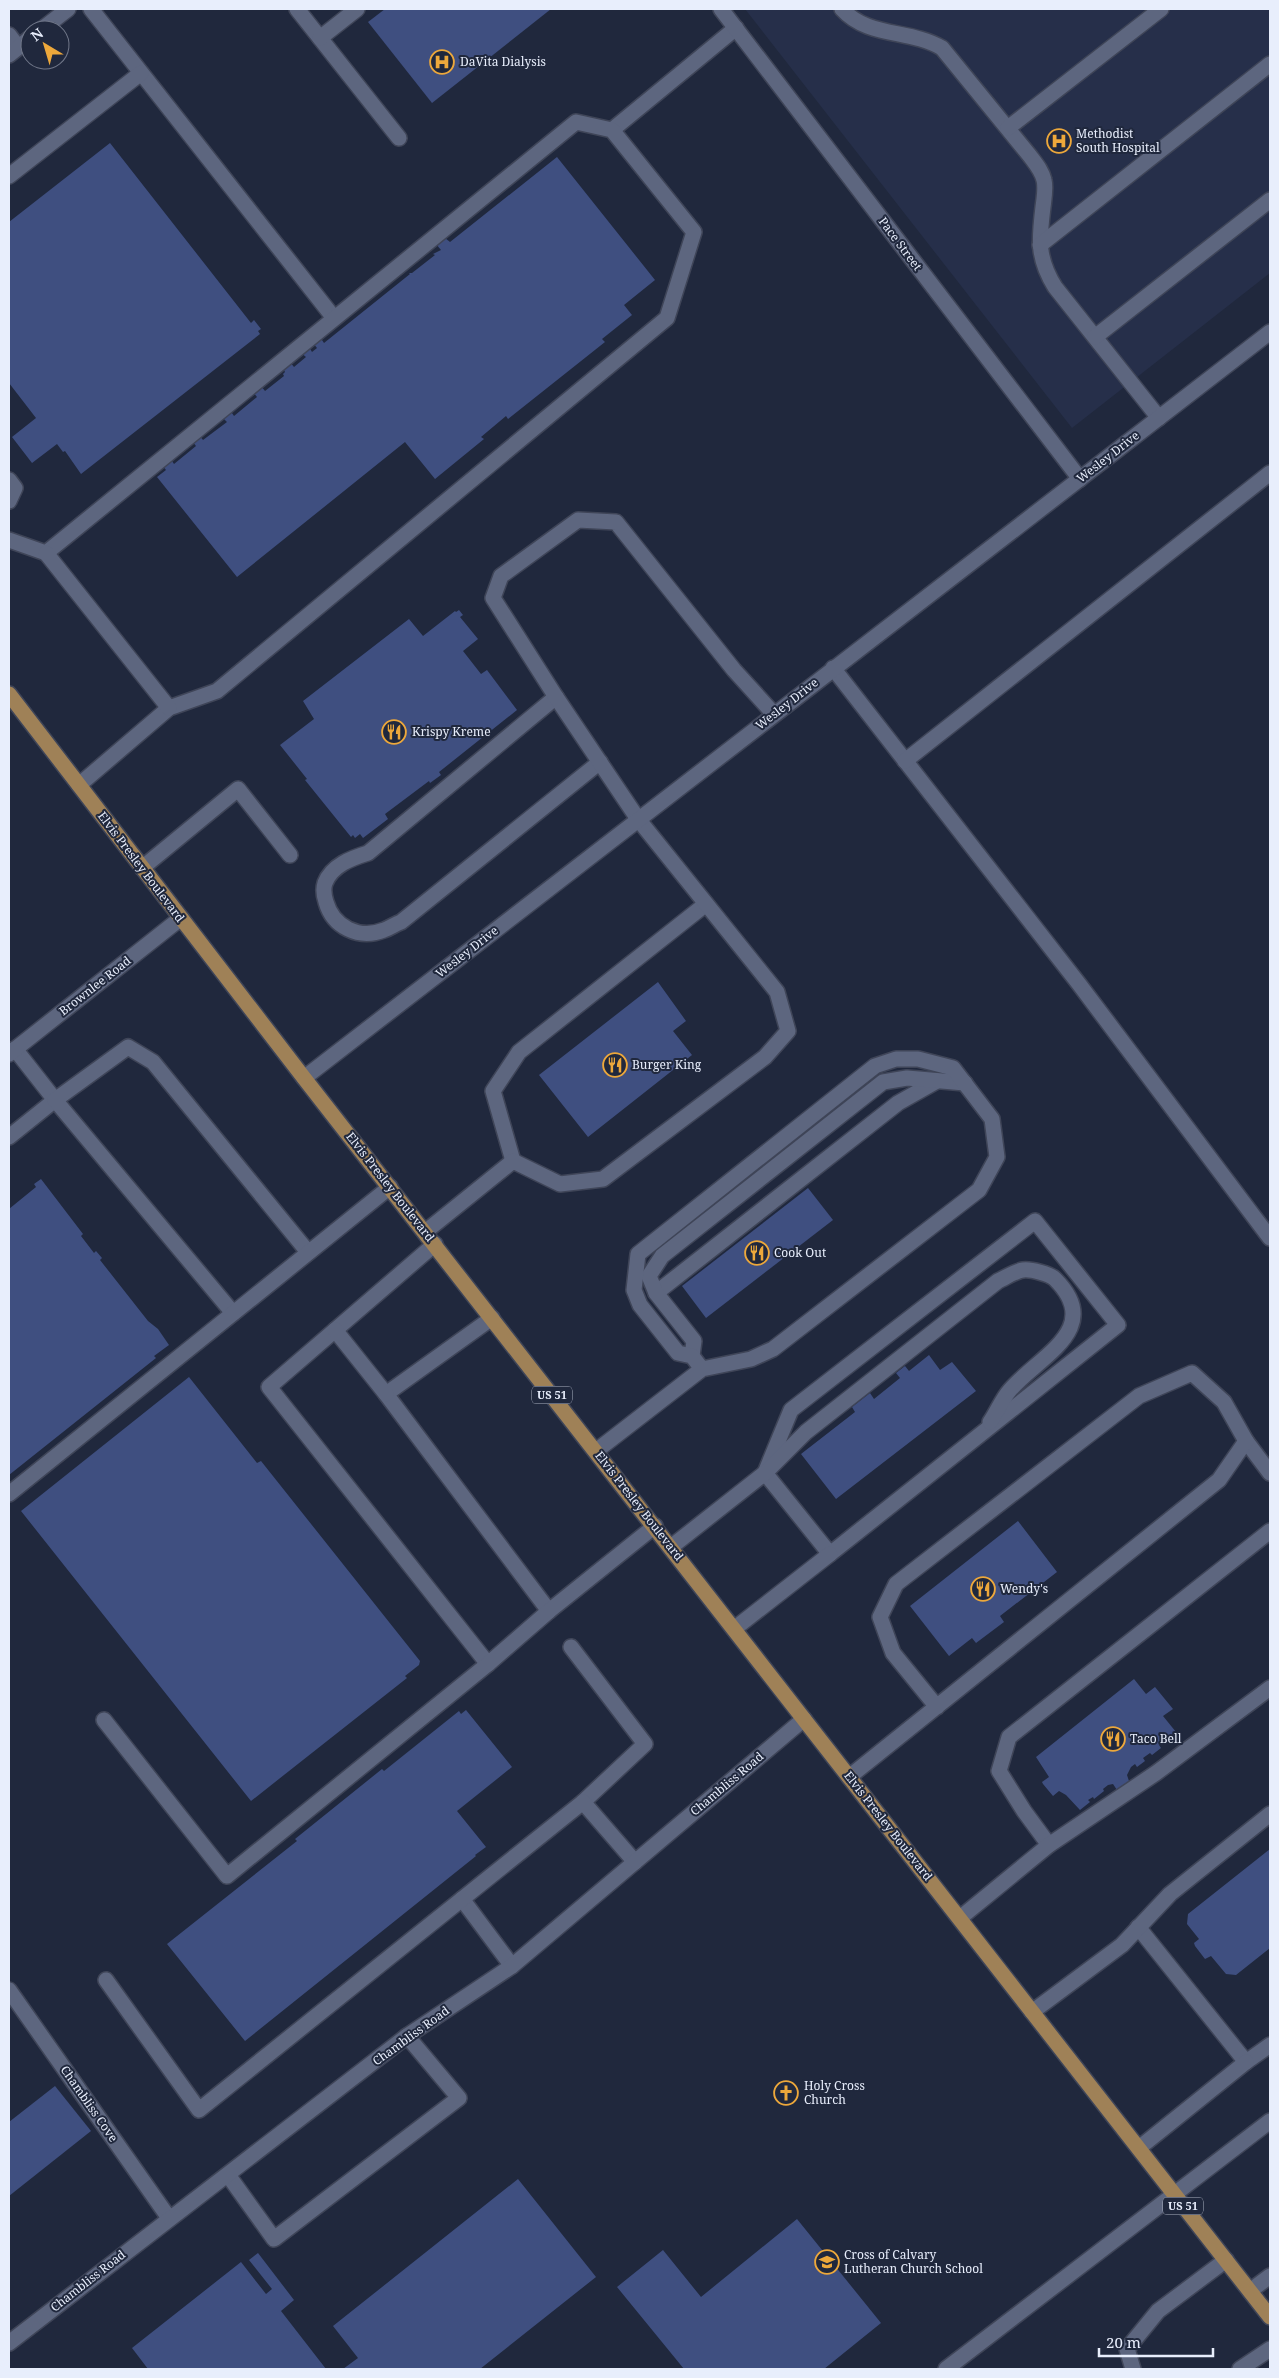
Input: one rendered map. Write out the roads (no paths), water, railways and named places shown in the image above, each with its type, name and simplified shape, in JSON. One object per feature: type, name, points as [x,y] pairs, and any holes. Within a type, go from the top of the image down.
[{"type":"main road","name":"Elvis Presley Boulevard","points":[[9,694],[304,1078],[1270,2317]]},
{"type":"street","points":[[54,20],[68,9]]},
{"type":"street","points":[[90,9],[334,318]]},
{"type":"street","points":[[297,9],[399,138]]},
{"type":"street","points":[[320,38],[357,9]]},
{"type":"street","name":"Pace Street","points":[[721,9],[1080,479]]},
{"type":"street","points":[[842,9],[850,18],[860,24],[929,40],[942,48],[1008,128],[1040,170],[1045,182],[1040,245],[1045,271],[1055,287],[1159,418]]},
{"type":"street","points":[[1008,128],[1161,9]]},
{"type":"street","points":[[612,130],[736,28]]},
{"type":"street","points":[[1040,245],[1270,64]]},
{"type":"street","points":[[9,176],[141,73]]},
{"type":"street","points":[[46,553],[576,122],[612,130],[694,232],[667,318],[217,691],[169,708],[79,785]]},
{"type":"street","points":[[1095,337],[1270,200]]},
{"type":"street","name":"Wesley Drive","points":[[304,1078],[1270,332]]},
{"type":"street","points":[[905,761],[1270,473]]},
{"type":"street","points":[[9,480],[15,488],[9,501]]},
{"type":"street","points":[[706,904],[519,1052],[493,1092],[513,1161],[560,1184],[603,1179],[765,1057],[788,1031],[777,992],[638,819],[556,697],[493,598],[501,576],[578,520],[616,522],[734,670],[774,714]]},
{"type":"street","points":[[9,540],[46,553],[169,708]]},
{"type":"street","points":[[833,668],[1073,977],[1270,1238]]},
{"type":"street","points":[[556,697],[368,853],[343,863],[332,872],[324,884],[324,896],[332,918],[353,932],[367,933],[383,931],[401,922],[600,762]]},
{"type":"street","points":[[142,868],[238,789],[290,855]]},
{"type":"street","name":"Brownlee Road","points":[[12,1052],[180,918]]},
{"type":"street","points":[[9,1137],[55,1100],[128,1047],[152,1062],[308,1252]]},
{"type":"street","points":[[12,1052],[55,1100],[233,1313]]},
{"type":"street","points":[[596,1451],[702,1368],[751,1359],[773,1350],[979,1190],[998,1157],[992,1119],[953,1068],[918,1059],[896,1059],[875,1066],[638,1254],[634,1290],[640,1305],[678,1353],[692,1356],[702,1368]]},
{"type":"street","points":[[692,1356],[694,1341],[656,1293],[649,1276],[662,1256],[883,1082],[907,1078],[965,1083]]},
{"type":"street","points":[[656,1293],[898,1103],[937,1081]]},
{"type":"street","points":[[425,1232],[513,1161]]},
{"type":"street","points":[[9,1494],[390,1187]]},
{"type":"street","points":[[734,1629],[1118,1325],[1035,1221],[791,1410],[765,1474]]},
{"type":"street","points":[[434,1244],[269,1386],[488,1664]]},
{"type":"street","points":[[671,1547],[765,1474],[806,1432],[998,1281],[1023,1270],[1051,1276],[1063,1287],[1073,1302],[1072,1319],[1067,1337],[1010,1390],[985,1431]]},
{"type":"street","points":[[386,1394],[492,1318]]},
{"type":"street","points":[[335,1330],[386,1394],[549,1611]]},
{"type":"street","points":[[937,1706],[894,1654],[880,1617],[896,1584],[1139,1396],[1192,1373],[1224,1402],[1246,1441],[1270,1473]]},
{"type":"street","points":[[849,1777],[1219,1480],[1246,1441]]},
{"type":"street","points":[[765,1474],[830,1554]]},
{"type":"street","points":[[104,1720],[227,1876],[655,1526]]},
{"type":"street","points":[[1049,1845],[1024,1811],[999,1771],[1009,1737],[1270,1530]]},
{"type":"street","points":[[106,1980],[198,2110],[583,1802],[645,1744],[571,1647]]},
{"type":"street","points":[[960,1918],[1049,1845],[1156,1773],[1270,1688]]},
{"type":"street","name":"Chambliss Road","points":[[9,2343],[407,2036],[512,1966],[804,1719]]},
{"type":"street","points":[[583,1802],[635,1862]]},
{"type":"street","points":[[1032,2012],[1122,1945],[1170,1894],[1270,1814]]},
{"type":"street","points":[[462,1899],[512,1966]]},
{"type":"street","points":[[1138,1928],[1246,2062]]},
{"type":"street","name":"Chambliss Cove","points":[[9,1990],[170,2218]]},
{"type":"street","points":[[228,2175],[274,2239],[459,2098],[407,2036]]},
{"type":"street","points":[[1139,2148],[1270,2044]]},
{"type":"street","points":[[946,2369],[1270,2121]]},
{"type":"street","points":[[1133,2369],[1128,2349],[1158,2310],[1226,2260]]},
{"type":"street","points":[[1250,2291],[1270,2276]]},
{"type":"street","points":[[1240,2369],[1270,2349]]},
{"type":"place","name":"DaVita Dialysis","points":[[442,62]]},
{"type":"place","name":"Methodist South Hospital","points":[[1059,141]]},
{"type":"place","name":"Krispy Kreme","points":[[394,732]]},
{"type":"place","name":"Burger King","points":[[615,1065]]},
{"type":"place","name":"Cook Out","points":[[757,1253]]},
{"type":"place","name":"Wendy's","points":[[983,1589]]},
{"type":"place","name":"Taco Bell","points":[[1113,1739]]},
{"type":"place","name":"Holy Cross Church","points":[[786,2093]]},
{"type":"place","name":"Cross of Calvary Lutheran Church School","points":[[827,2262]]}]
